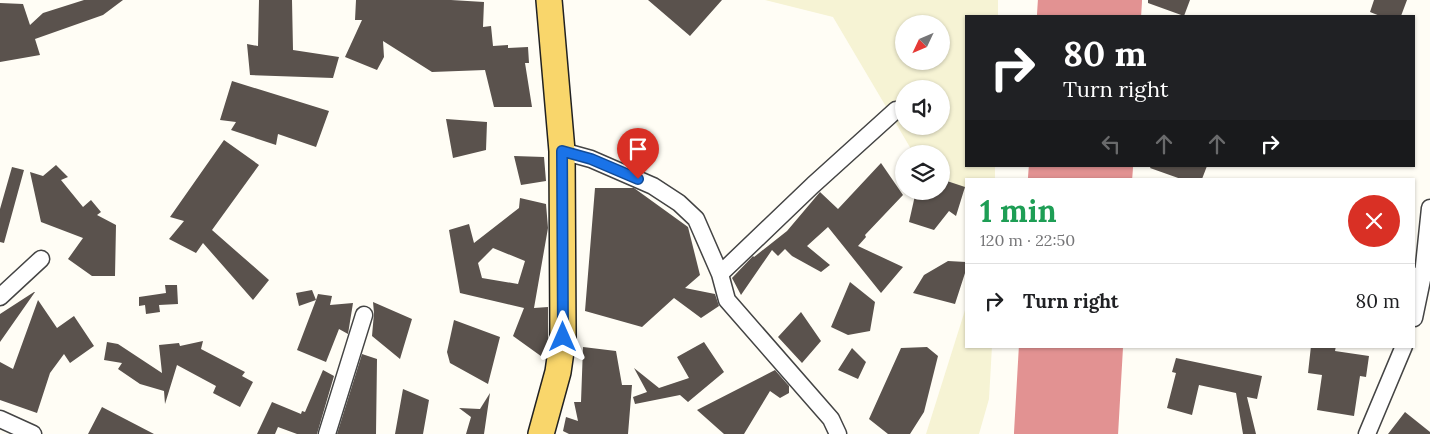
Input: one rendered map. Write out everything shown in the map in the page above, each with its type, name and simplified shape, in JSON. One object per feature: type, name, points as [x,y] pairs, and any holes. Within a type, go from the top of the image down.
[{"type":"main road","points":[[540,434],[558,372],[563,337],[562,151],[549,0]]},
{"type":"street","points":[[720,274],[813,185],[895,111]]},
{"type":"street","points":[[562,151],[591,159],[644,182],[679,203],[696,220],[720,274],[727,300],[831,419],[838,434]]},
{"type":"street","points":[[1415,308],[1418,276],[1430,208]]},
{"type":"street","points":[[0,297],[41,259]]},
{"type":"street","points":[[327,434],[364,315]]},
{"type":"street","points":[[1367,434],[1403,348]]},
{"type":"street","points":[[0,419],[33,434]]},
{"type":"shaded area","points":[[765,0],[998,0],[998,15],[965,15],[965,167],[995,167],[995,178],[965,178],[965,189],[950,182],[950,145],[909,145],[903,135],[950,135],[950,80],[895,80],[895,122],[833,17]]},
{"type":"shaded area","points":[[965,310],[965,348],[992,348],[989,399],[979,434],[926,434]]},
{"type":"building","points":[[84,0],[123,0],[103,15],[35,39],[40,55],[0,62],[0,3],[23,4],[30,25],[43,13]]},
{"type":"building","points":[[259,0],[292,0],[293,50],[339,57],[333,78],[250,75],[247,44],[258,46]]},
{"type":"building","points":[[356,0],[484,2],[483,27],[491,26],[493,46],[508,45],[508,48],[528,47],[529,63],[525,63],[532,107],[494,107],[485,70],[432,72],[383,41],[384,57],[377,70],[345,57],[362,20],[355,20]]},
{"type":"building","points":[[648,0],[722,0],[690,36]]},
{"type":"building","points":[[1148,0],[1190,0],[1184,15],[1148,3]]},
{"type":"building","points":[[1374,0],[1407,0],[1401,15],[1378,15],[1370,12]]},
{"type":"building","points":[[232,81],[329,111],[316,147],[278,134],[276,145],[231,130],[236,122],[220,120]]},
{"type":"building","points":[[446,119],[487,122],[486,150],[453,158]]},
{"type":"building","points":[[224,140],[259,165],[212,230],[269,280],[253,300],[203,243],[196,253],[169,239],[184,221],[170,217]]},
{"type":"building","points":[[514,156],[544,157],[546,181],[521,185]]},
{"type":"building","points":[[881,163],[895,183],[895,200],[898,200],[865,235],[866,237],[858,246],[903,267],[881,293],[828,227],[807,246],[830,265],[821,272],[792,256],[785,249],[778,256],[772,250],[741,295],[732,278],[753,256],[787,231],[820,192],[838,209]]},
{"type":"building","points":[[56,165],[68,177],[61,180],[83,207],[91,200],[101,212],[97,215],[116,225],[115,276],[92,276],[68,259],[83,238],[41,222],[30,172],[43,176]]},
{"type":"building","points":[[12,167],[24,170],[4,243],[0,242],[0,209]]},
{"type":"building","points":[[1207,167],[1202,178],[1178,178],[1150,168]]},
{"type":"building","points":[[950,182],[965,187],[956,216],[949,211],[934,230],[909,222],[914,200],[950,200]]},
{"type":"building","points":[[595,188],[634,188],[688,227],[700,275],[685,288],[715,294],[719,306],[701,318],[674,298],[642,327],[585,311]]},
{"type":"building","points":[[520,198],[546,204],[548,228],[534,308],[548,307],[548,339],[545,359],[513,336],[524,308],[460,293],[449,230],[469,224],[474,243],[519,208]],"holes":[[[493,248],[525,261],[518,284],[482,278],[478,263]]]},
{"type":"building","points":[[948,261],[965,262],[965,273],[955,304],[913,293],[924,275]]},
{"type":"building","points":[[850,282],[875,302],[870,331],[848,335],[831,327]]},
{"type":"building","points":[[165,285],[177,285],[178,304],[159,305],[160,312],[146,314],[145,305],[139,306],[139,297],[166,293]]},
{"type":"building","points":[[312,290],[316,300],[299,306],[296,293]]},
{"type":"building","points":[[35,292],[0,342],[0,314]]},
{"type":"building","points":[[318,294],[332,296],[330,305],[353,303],[348,334],[339,329],[326,362],[297,350]]},
{"type":"building","points":[[38,300],[57,328],[74,316],[94,346],[70,363],[64,354],[50,373],[37,413],[0,400],[0,362],[13,369]]},
{"type":"building","points":[[373,302],[412,319],[400,359],[372,336]]},
{"type":"building","points":[[801,312],[821,341],[802,363],[778,337]]},
{"type":"building","points":[[454,320],[500,337],[488,384],[450,363],[447,352]]},
{"type":"building","points":[[203,341],[201,349],[245,372],[242,376],[253,382],[240,407],[213,393],[216,386],[177,365],[165,404],[164,391],[140,384],[118,369],[122,363],[104,360],[107,342],[118,344],[162,373],[159,345],[179,343],[180,346]]},
{"type":"building","points":[[704,342],[724,372],[688,402],[680,395],[635,404],[633,397],[647,392],[634,368],[659,388],[689,378],[677,357]]},
{"type":"building","points":[[583,347],[616,351],[622,385],[632,385],[628,434],[569,434],[563,431],[566,417],[578,421],[574,402],[581,402]]},
{"type":"building","points":[[927,347],[938,356],[924,412],[910,434],[888,434],[869,419],[901,348]]},
{"type":"building","points":[[852,348],[866,362],[858,379],[838,370]]},
{"type":"building","points":[[1311,348],[1336,348],[1335,351],[1369,356],[1366,377],[1360,376],[1354,416],[1317,410],[1322,375],[1308,373]]},
{"type":"building","points":[[362,354],[377,359],[376,434],[337,434]]},
{"type":"building","points":[[1176,358],[1262,376],[1257,399],[1247,397],[1256,434],[1243,434],[1236,393],[1199,385],[1192,415],[1167,408],[1176,373],[1172,372]]},
{"type":"building","points":[[323,370],[334,376],[317,434],[297,434],[278,427],[275,434],[257,434],[272,402],[301,414],[302,411],[305,412]]},
{"type":"building","points":[[775,370],[789,386],[789,393],[780,398],[770,391],[744,434],[724,434],[697,410]]},
{"type":"building","points":[[403,389],[429,400],[423,434],[395,434]]},
{"type":"building","points":[[490,393],[484,434],[466,434],[471,417],[459,408],[480,409]]},
{"type":"building","points":[[102,407],[154,434],[88,434]]},
{"type":"building","points":[[1405,412],[1430,432],[1430,434],[1388,434]]},
{"type":"runway","points":[[1089,15],[1090,0]]},
{"type":"runway","points":[[1080,178],[1081,167]]},
{"type":"runway","points":[[1066,434],[1071,348]]},
{"type":"route","points":[[563,337],[562,151],[591,159],[638,179]]}]
